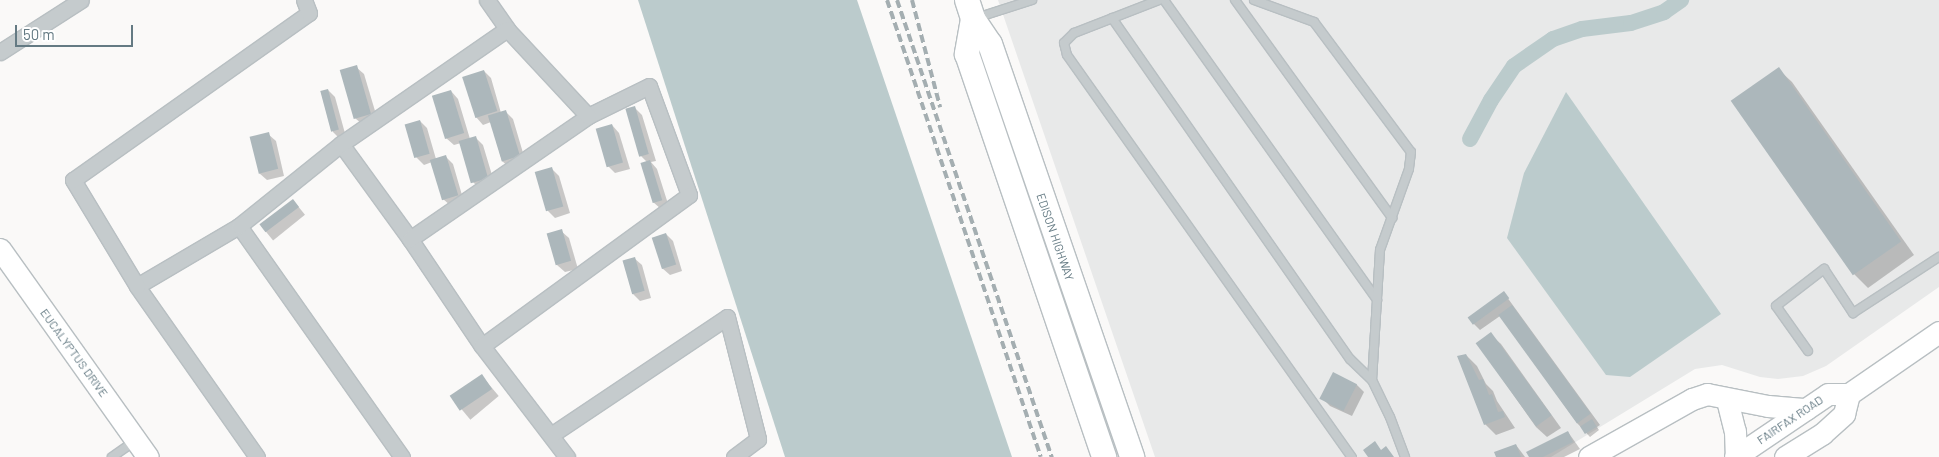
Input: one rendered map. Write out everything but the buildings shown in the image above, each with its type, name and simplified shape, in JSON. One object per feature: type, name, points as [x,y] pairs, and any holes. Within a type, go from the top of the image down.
[{"type":"main road","name":"EDISON HIGHWAY","points":[[970,10],[968,54],[1104,457]]},
{"type":"main road","name":"EDISON HIGHWAY","points":[[970,10],[990,44],[1132,457]]},
{"type":"main road","name":"EUCALYPTUS DRIVE","points":[[0,249],[148,457]]},
{"type":"main road","name":"FAIRFAX ROAD","points":[[1736,457],[1828,394],[1849,394],[1939,332]]},
{"type":"main road","points":[[1589,457],[1692,399],[1707,394],[1727,400],[1806,409]]},
{"type":"main road","points":[[1785,457],[1822,434],[1844,414],[1849,394]]},
{"type":"main road","points":[[1727,400],[1736,431],[1736,457]]},
{"type":"main road","points":[[1812,457],[1822,434]]},
{"type":"street","points":[[0,52],[81,0]]},
{"type":"street","points":[[257,457],[137,286],[73,180],[309,13],[304,0]]},
{"type":"street","points":[[487,0],[507,29],[588,116]]},
{"type":"street","points":[[137,286],[239,226],[341,144],[507,29]]},
{"type":"street","points":[[410,239],[588,116],[649,86],[689,195],[482,346]]},
{"type":"street","points":[[341,144],[410,239],[482,346],[567,457]]},
{"type":"street","points":[[239,226],[402,457]]},
{"type":"street","points":[[551,435],[727,318],[758,439],[734,457]]},
{"type":"lane","points":[[970,10],[1032,0]]},
{"type":"lane","points":[[1160,0],[1074,33],[1064,43],[1067,55],[1352,457]]},
{"type":"lane","points":[[1164,0],[1377,300]]},
{"type":"lane","points":[[1235,0],[1392,218]]},
{"type":"lane","points":[[1254,0],[1314,22],[1412,152],[1409,169],[1380,250],[1372,380]]},
{"type":"lane","points":[[1112,18],[1350,359],[1372,380],[1390,417],[1405,457]]},
{"type":"lane","points":[[1808,351],[1776,306],[1824,269],[1854,313],[1939,257]]},
{"type":"lane","points":[[116,456],[136,440]]},
{"type":"shaded area","points":[[638,0],[857,0],[1012,457],[785,457]]},
{"type":"shaded area","points":[[998,0],[1939,0],[1939,287],[1826,366],[1803,376],[1778,379],[1760,377],[1722,365],[1695,369],[1551,457],[1155,457]]},
{"type":"shaded area","points":[[1566,92],[1721,314],[1630,377],[1606,375],[1507,238],[1524,173]]},
{"type":"waterway","points":[[1470,139],[1491,100],[1514,66],[1553,39],[1582,29],[1631,23],[1664,12],[1681,0]]},
{"type":"railway","points":[[887,0],[1041,457]]},
{"type":"railway","points":[[897,0],[1052,457]]},
{"type":"railway","points":[[912,0],[940,107]]}]
